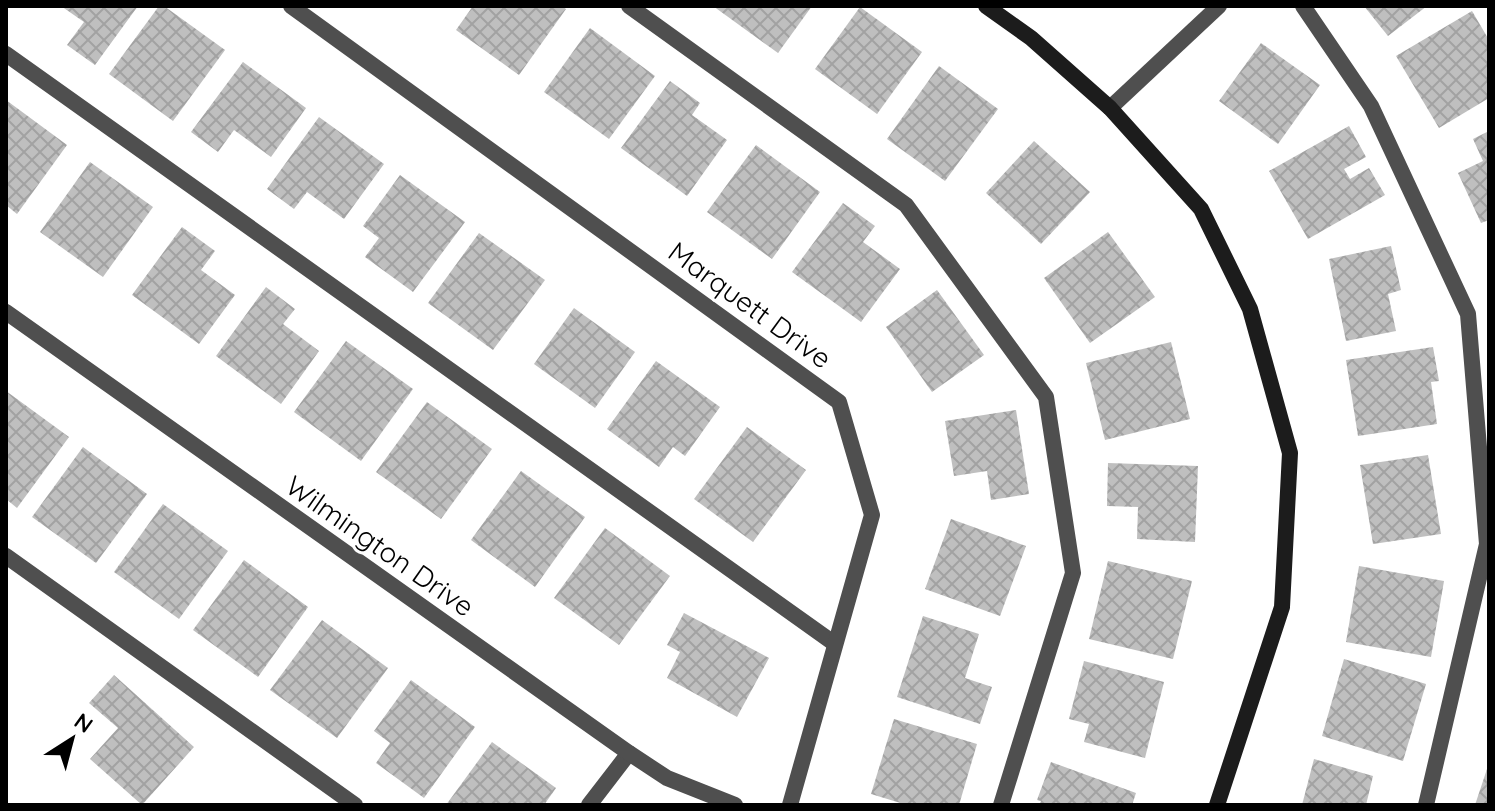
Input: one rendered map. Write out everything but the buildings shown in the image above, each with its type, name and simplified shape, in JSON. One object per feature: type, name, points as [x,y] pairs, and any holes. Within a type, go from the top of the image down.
[{"type":"street","name":"Marquett Drive","points":[[291,6],[839,402],[872,515],[790,805]]},
{"type":"street","points":[[629,6],[906,205],[1046,397],[1073,573],[1001,805]]},
{"type":"street","points":[[986,6],[1031,38],[1110,108],[1201,209],[1250,309],[1290,453],[1282,607],[1217,805]]},
{"type":"street","points":[[1110,108],[1219,6]]},
{"type":"street","points":[[1303,6],[1371,106],[1468,314],[1487,544],[1426,805]]},
{"type":"street","points":[[6,54],[835,644]]},
{"type":"street","name":"Wilmington Drive","points":[[6,312],[629,753],[667,778],[735,805]]},
{"type":"street","points":[[6,556],[355,805]]},
{"type":"street","points":[[589,805],[629,753]]}]
